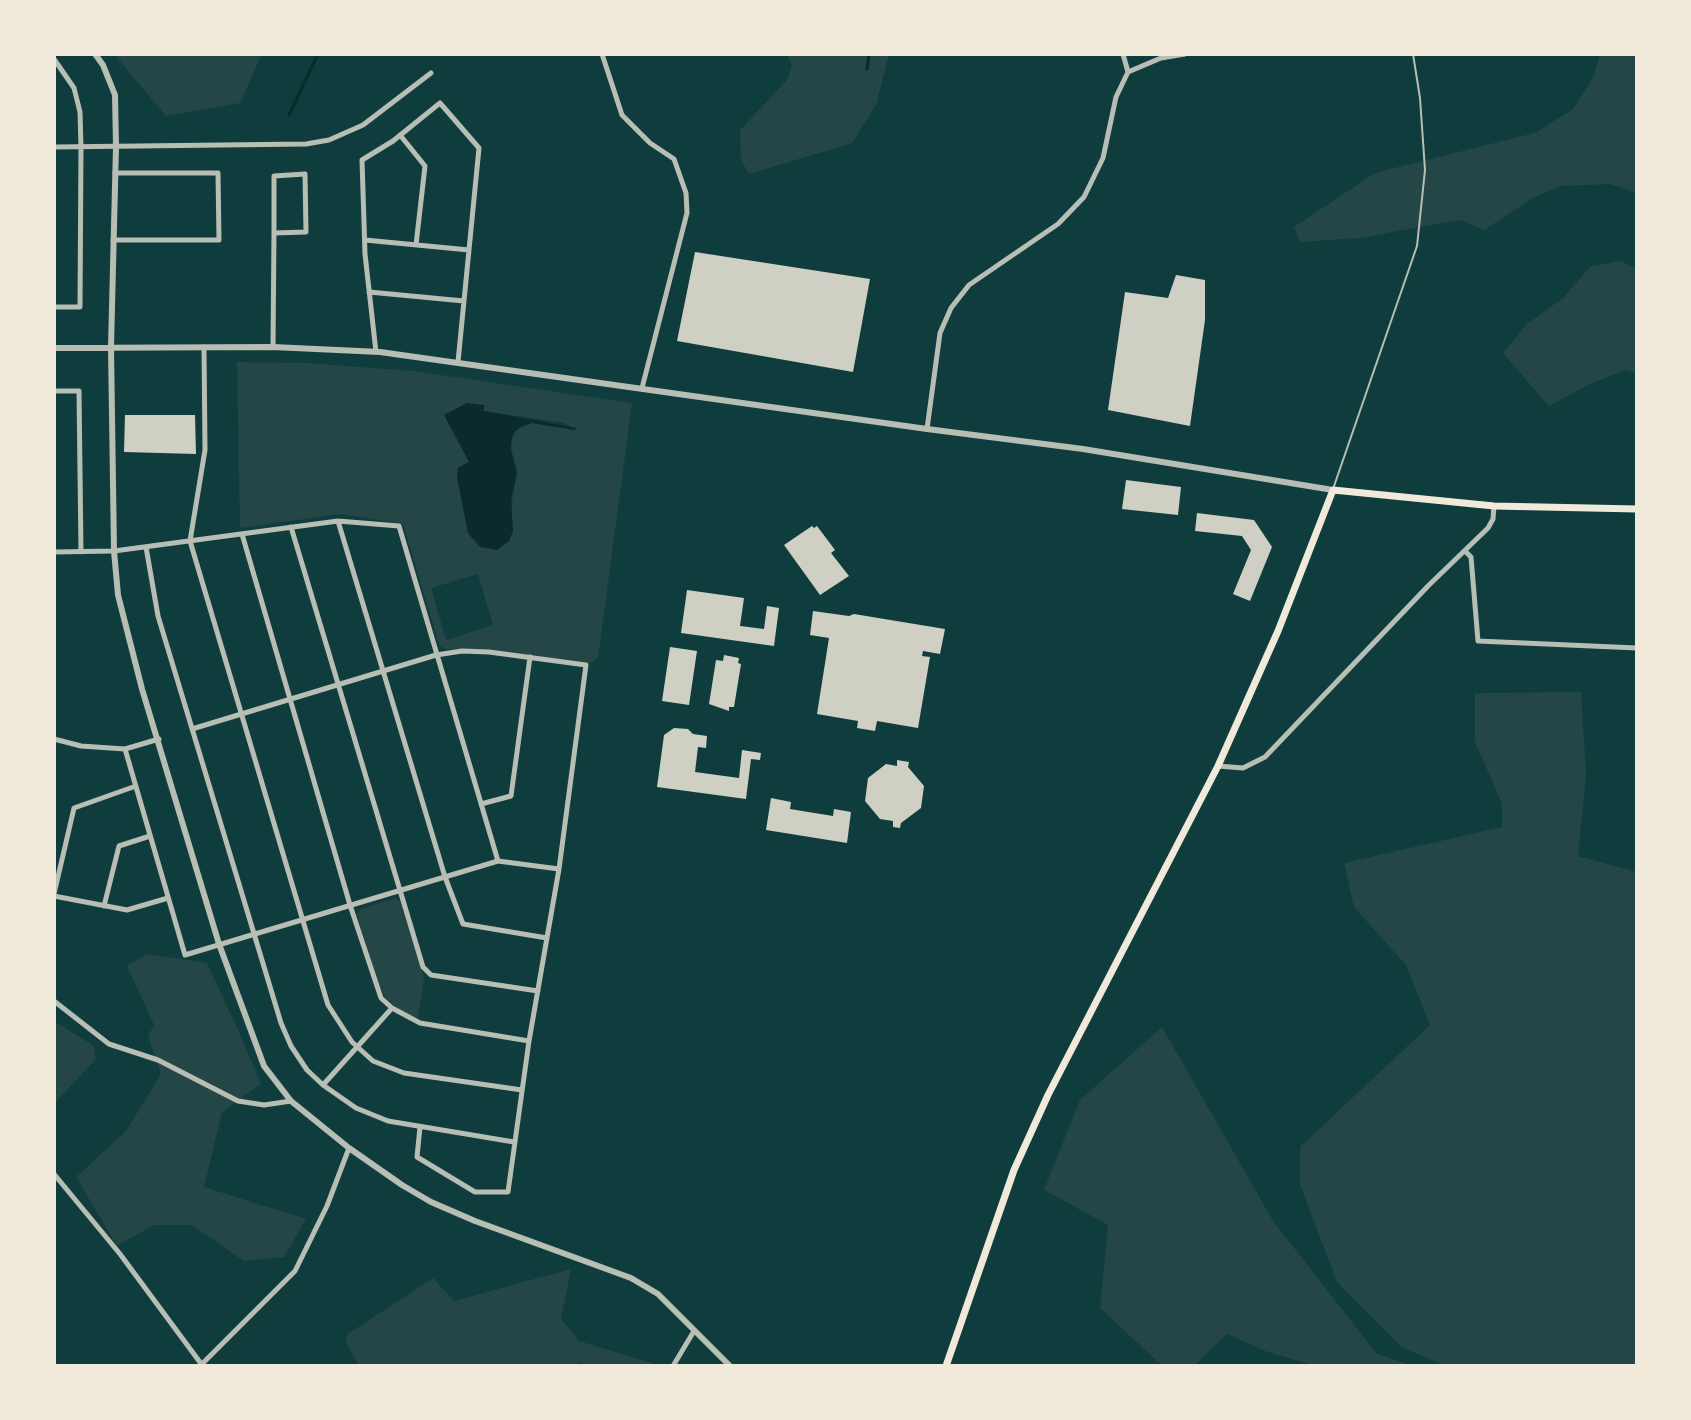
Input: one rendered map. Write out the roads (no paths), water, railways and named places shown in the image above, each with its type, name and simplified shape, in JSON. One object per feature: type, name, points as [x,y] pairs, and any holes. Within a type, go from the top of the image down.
[{"type":"main road","points":[[946,1366],[995,1219],[1048,1095],[1218,766],[1278,631],[1333,490],[1494,506],[1637,509]]},
{"type":"street","points":[[95,54],[115,95],[111,347],[114,551],[118,595],[128,640],[219,944],[264,1066],[291,1101],[349,1148],[431,1202],[631,1278],[658,1294],[730,1366]]},
{"type":"street","points":[[602,54],[622,115],[650,143],[674,159],[686,193],[687,213],[642,388]]},
{"type":"street","points":[[927,429],[940,333],[951,308],[969,285],[1058,224],[1084,197],[1103,158],[1116,97],[1128,72],[1123,54]]},
{"type":"street","points":[[1128,72],[1161,58],[1185,54]]},
{"type":"street","points":[[54,59],[74,88],[80,112],[81,147],[80,307],[54,307]]},
{"type":"street","points":[[54,147],[306,144],[329,140],[363,125],[431,73]]},
{"type":"street","points":[[376,352],[365,240],[362,160],[440,103],[479,148],[458,362]]},
{"type":"street","points":[[400,135],[425,166],[416,245]]},
{"type":"street","points":[[113,240],[219,240],[218,173],[115,173]]},
{"type":"street","points":[[273,347],[274,176],[305,174],[306,232],[274,233]]},
{"type":"street","points":[[365,240],[469,250]]},
{"type":"street","points":[[369,292],[464,301]]},
{"type":"street","points":[[204,347],[205,450],[190,541],[328,1005],[338,1025],[373,1061],[404,1073],[522,1090]]},
{"type":"street","points":[[54,348],[273,347],[376,352],[1083,449],[1333,490]]},
{"type":"street","points":[[54,391],[79,391],[81,552]]},
{"type":"street","points":[[1218,766],[1243,768],[1265,757],[1488,528],[1493,519],[1494,506]]},
{"type":"street","points":[[54,552],[114,551],[338,521],[399,526],[498,861]]},
{"type":"street","points":[[338,521],[445,877],[463,924],[547,938]]},
{"type":"street","points":[[291,527],[426,972],[538,991]]},
{"type":"street","points":[[242,534],[350,905],[381,998],[392,1008],[420,1023],[529,1041]]},
{"type":"street","points":[[146,547],[158,616],[253,934],[291,1046],[307,1070],[356,1108],[388,1121],[514,1142]]},
{"type":"street","points":[[1465,551],[1471,557],[1478,641],[1637,648]]},
{"type":"street","points":[[192,729],[436,655],[462,651],[586,665],[559,869],[529,1041],[508,1192],[475,1192],[417,1157],[420,1127]]},
{"type":"street","points":[[481,804],[511,796],[530,657]]},
{"type":"street","points":[[54,739],[81,746],[125,749],[159,739]]},
{"type":"street","points":[[125,749],[185,955],[498,861],[559,869]]},
{"type":"street","points":[[136,786],[74,808],[54,895],[127,910],[168,898]]},
{"type":"street","points":[[104,907],[119,846],[150,836]]},
{"type":"street","points":[[54,1001],[109,1044],[158,1060],[238,1101],[264,1105],[291,1101]]},
{"type":"street","points":[[323,1085],[392,1008]]},
{"type":"street","points":[[54,1174],[120,1254],[202,1365],[295,1271],[327,1206],[349,1148]]},
{"type":"street","points":[[673,1366],[694,1331]]},
{"type":"lane","points":[[1333,490],[1417,246],[1425,170],[1420,98],[1413,54]]},
{"type":"waterway","points":[[289,115],[318,54]]},
{"type":"waterway","points":[[867,69],[869,54]]}]
